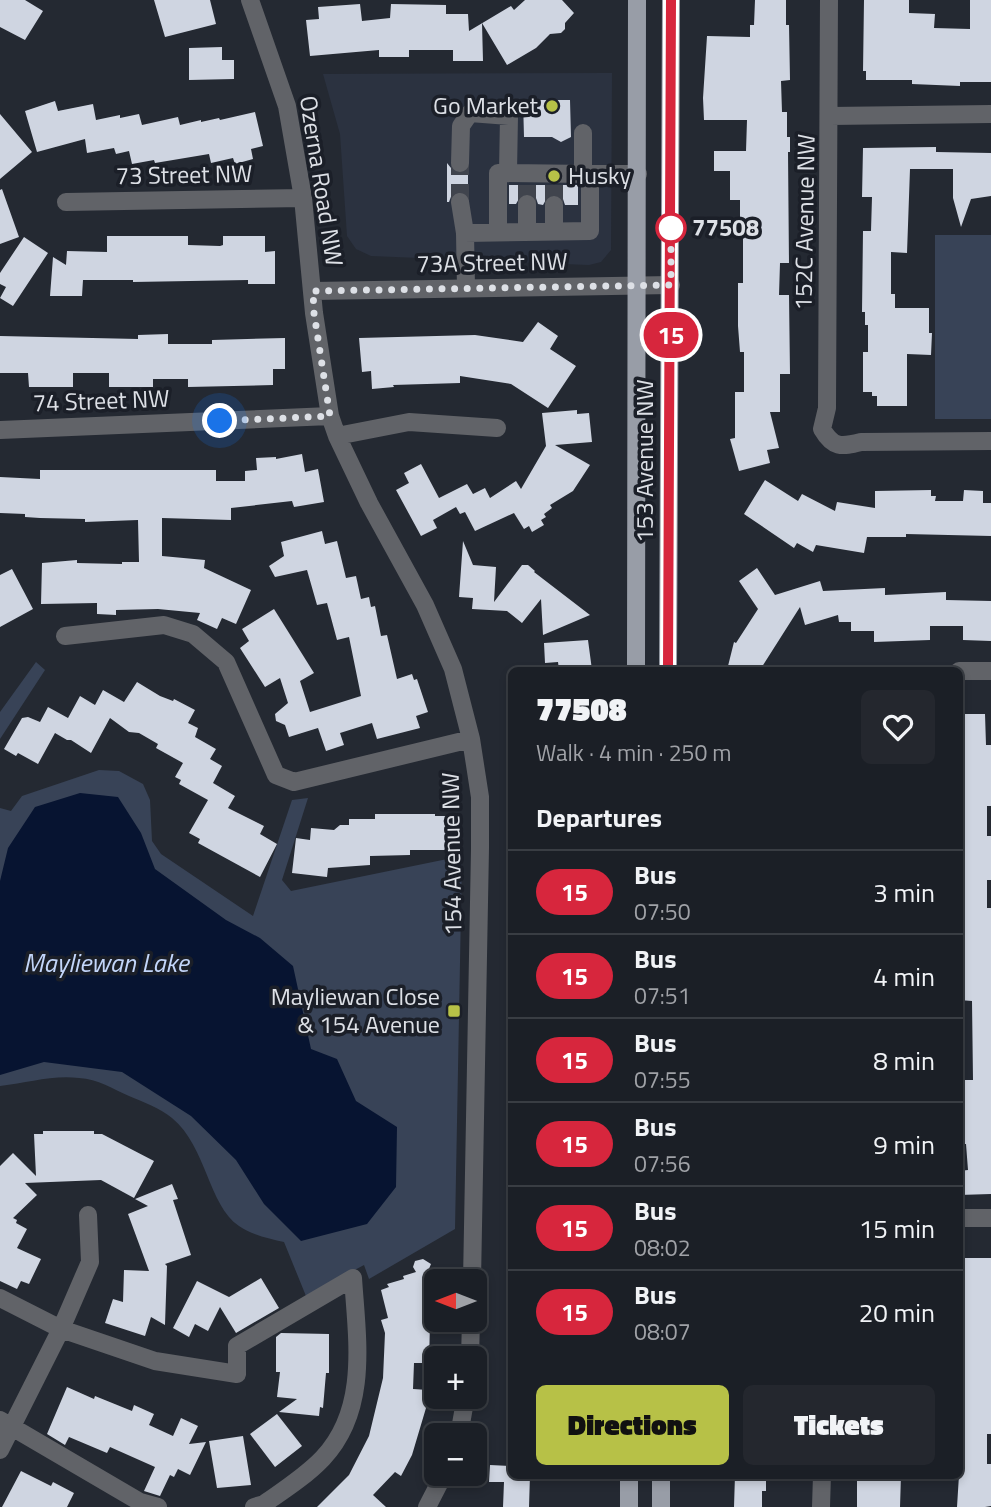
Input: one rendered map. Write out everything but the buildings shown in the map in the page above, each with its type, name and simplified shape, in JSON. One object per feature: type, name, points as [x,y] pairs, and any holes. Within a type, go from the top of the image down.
[{"type":"main road","name":"153 Avenue NW","points":[[636,667],[637,0]]},
{"type":"main road","name":"153 Avenue NW","points":[[668,667],[671,0]]},
{"type":"main road","points":[[629,1479],[629,1507]]},
{"type":"main road","points":[[661,1479],[661,1507]]},
{"type":"street","name":"Ozerna Road NW","points":[[250,0],[287,106],[303,198],[313,291]]},
{"type":"street","name":"152C Avenue NW","points":[[830,0],[827,408],[822,429],[829,441],[844,446],[861,442],[991,441]]},
{"type":"street","points":[[460,163],[461,126],[470,113],[509,116],[508,172]]},
{"type":"street","points":[[830,116],[991,114]]},
{"type":"street","points":[[465,233],[590,231],[583,133]]},
{"type":"street","points":[[498,232],[498,173],[554,179],[586,174],[638,174]]},
{"type":"street","name":"73 Street NW","points":[[66,202],[303,198]]},
{"type":"street","points":[[460,202],[465,233],[466,288]]},
{"type":"street","points":[[527,204],[527,232]]},
{"type":"street","points":[[554,205],[554,232]]},
{"type":"street","name":"73A Street NW","points":[[313,291],[671,285]]},
{"type":"street","name":"154 Avenue NW","points":[[313,291],[330,416],[337,436],[369,503],[425,605],[453,670],[471,739],[480,797],[472,1269]]},
{"type":"street","name":"74 Street NW","points":[[0,429],[330,416]]},
{"type":"street","points":[[337,436],[409,422],[497,428]]},
{"type":"street","points":[[65,636],[164,625],[193,634],[226,662],[276,775],[295,782],[471,739]]},
{"type":"street","points":[[963,671],[991,671]]},
{"type":"street","points":[[0,1450],[6,1423],[61,1329],[90,1262],[88,1215]]},
{"type":"street","points":[[963,1218],[991,1218]]},
{"type":"street","points":[[0,1298],[61,1329],[155,1361],[237,1374],[237,1346],[353,1278],[359,1363],[354,1398],[345,1427],[324,1457],[264,1504],[254,1507]]},
{"type":"street","points":[[6,1423],[140,1502],[158,1507]]},
{"type":"street","points":[[821,1507],[822,1479]]},
{"type":"street","points":[[431,1505],[439,1486]]},
{"type":"shaded area","points":[[612,73],[611,250],[601,262],[589,265],[371,256],[356,249],[347,236],[340,134],[323,74]]},
{"type":"shaded area","points":[[935,235],[991,235],[991,419],[935,419]]},
{"type":"shaded area","points":[[36,662],[45,670],[0,739],[0,712]]},
{"type":"shaded area","points":[[99,770],[119,771],[143,784],[150,800],[152,841],[161,854],[253,916],[292,800],[308,798],[282,880],[291,891],[462,856],[455,1229],[369,1279],[364,1265],[306,1296],[284,1242],[250,1232],[229,1217],[220,1204],[193,1144],[184,1130],[167,1114],[93,1080],[69,1077],[0,1086],[0,808],[11,811],[22,796]]},
{"type":"water","name":"Mayliewan Lake","points":[[80,793],[118,797],[141,833],[155,869],[226,920],[260,938],[293,966],[311,1049],[337,1059],[356,1101],[397,1127],[396,1187],[367,1224],[301,1241],[264,1204],[236,1160],[191,1116],[122,1072],[44,1062],[0,1075],[0,881],[8,848],[35,807]]},
{"type":"tunnel","points":[[460,163],[460,202]]},
{"type":"tunnel","points":[[527,185],[527,204]]},
{"type":"tunnel","points":[[554,185],[554,205]]},
{"type":"bus line","name":"15","points":[[668,667],[671,0]]},
{"type":"place","name":"Go Market","points":[[552,106]]},
{"type":"place","name":"Husky","points":[[554,176]]},
{"type":"place","name":"77508","points":[[671,228]]},
{"type":"place","name":"Mayliewan Close & 154 Avenue","points":[[454,1011]]},
{"type":"route","points":[[220,421],[330,416],[313,291],[671,285],[671,228]]}]
